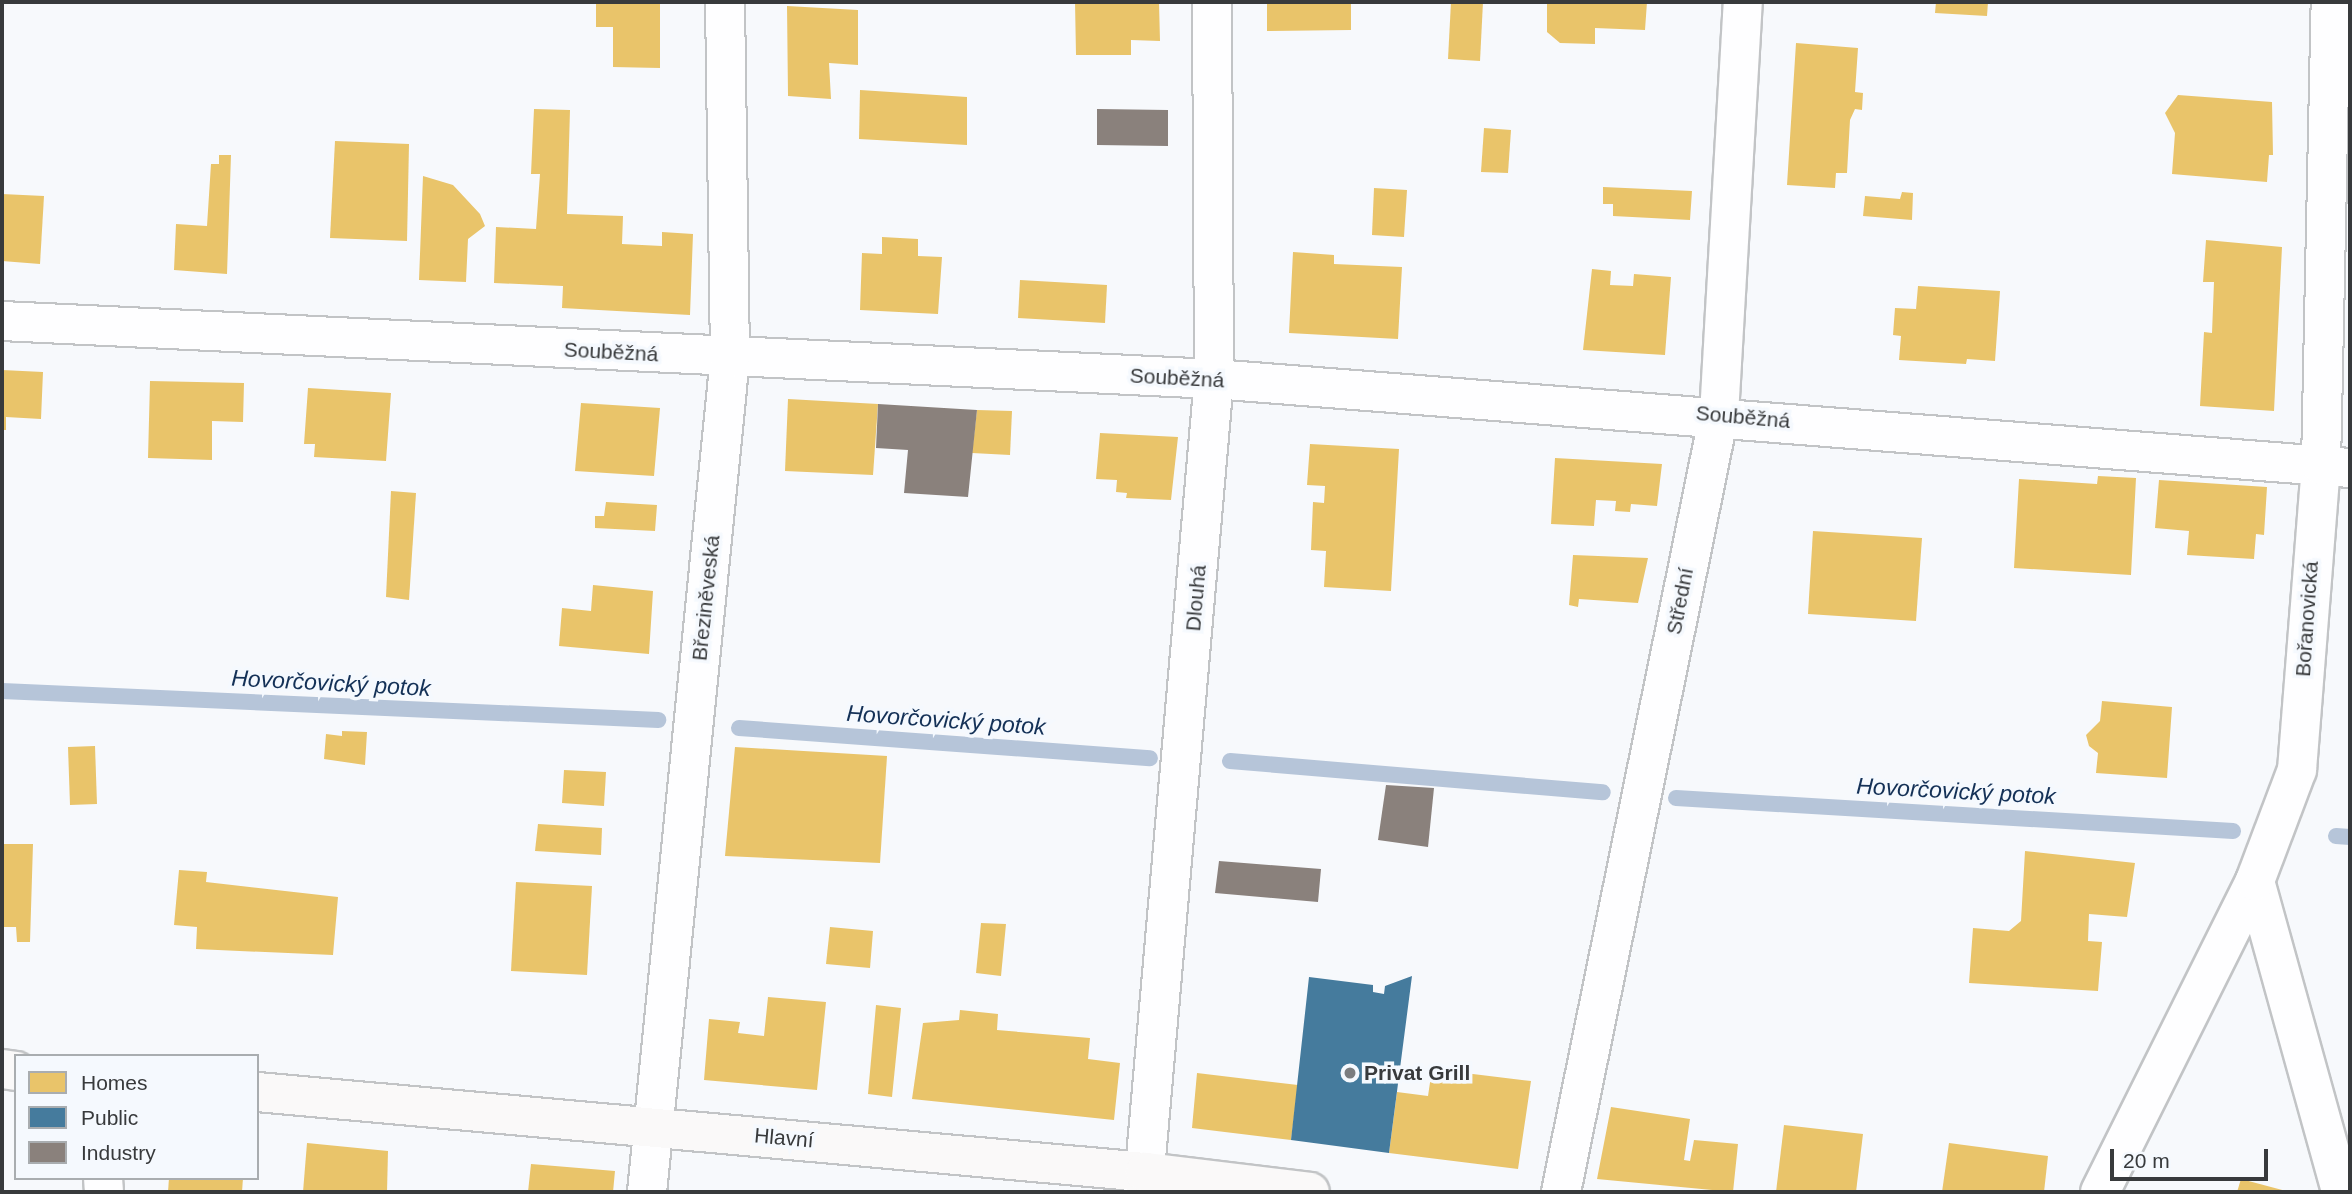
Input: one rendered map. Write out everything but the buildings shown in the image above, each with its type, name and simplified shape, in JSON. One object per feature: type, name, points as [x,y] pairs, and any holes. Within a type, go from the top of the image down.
[{"type":"street","name":"Březiněveská","points":[[647,1192],[730,358],[725,2]]},
{"type":"street","name":"Dlouhá","points":[[1144,1182],[1214,379],[1212,2]]},
{"type":"street","name":"Střední","points":[[1561,1192],[1720,415],[1742,2]]},
{"type":"street","name":"Bořanovická","points":[[2100,1192],[2255,881],[2297,770],[2336,466],[2331,2]]},
{"type":"street","name":"Souběžná","points":[[2,321],[730,358],[1214,379],[1720,415],[2336,466]]},
{"type":"street","points":[[2255,881],[2341,1192]]},
{"type":"street","name":"Hlavní","points":[[259,1092],[653,1128],[1144,1182],[1310,1192]]},
{"type":"waterway","name":"Hovorčovický potok","points":[[2,691],[658,720]]},
{"type":"waterway","name":"Hovorčovický potok","points":[[739,728],[1150,758]]},
{"type":"waterway","name":"Hovorčovický potok","points":[[1230,761],[1603,792]]},
{"type":"waterway","name":"Hovorčovický potok","points":[[1676,798],[2233,831]]},
{"type":"waterway","name":"Hovorčovický potok","points":[[2336,836],[2350,837]]},
{"type":"place","name":"Privat Grill","points":[[1350,1073]]}]
